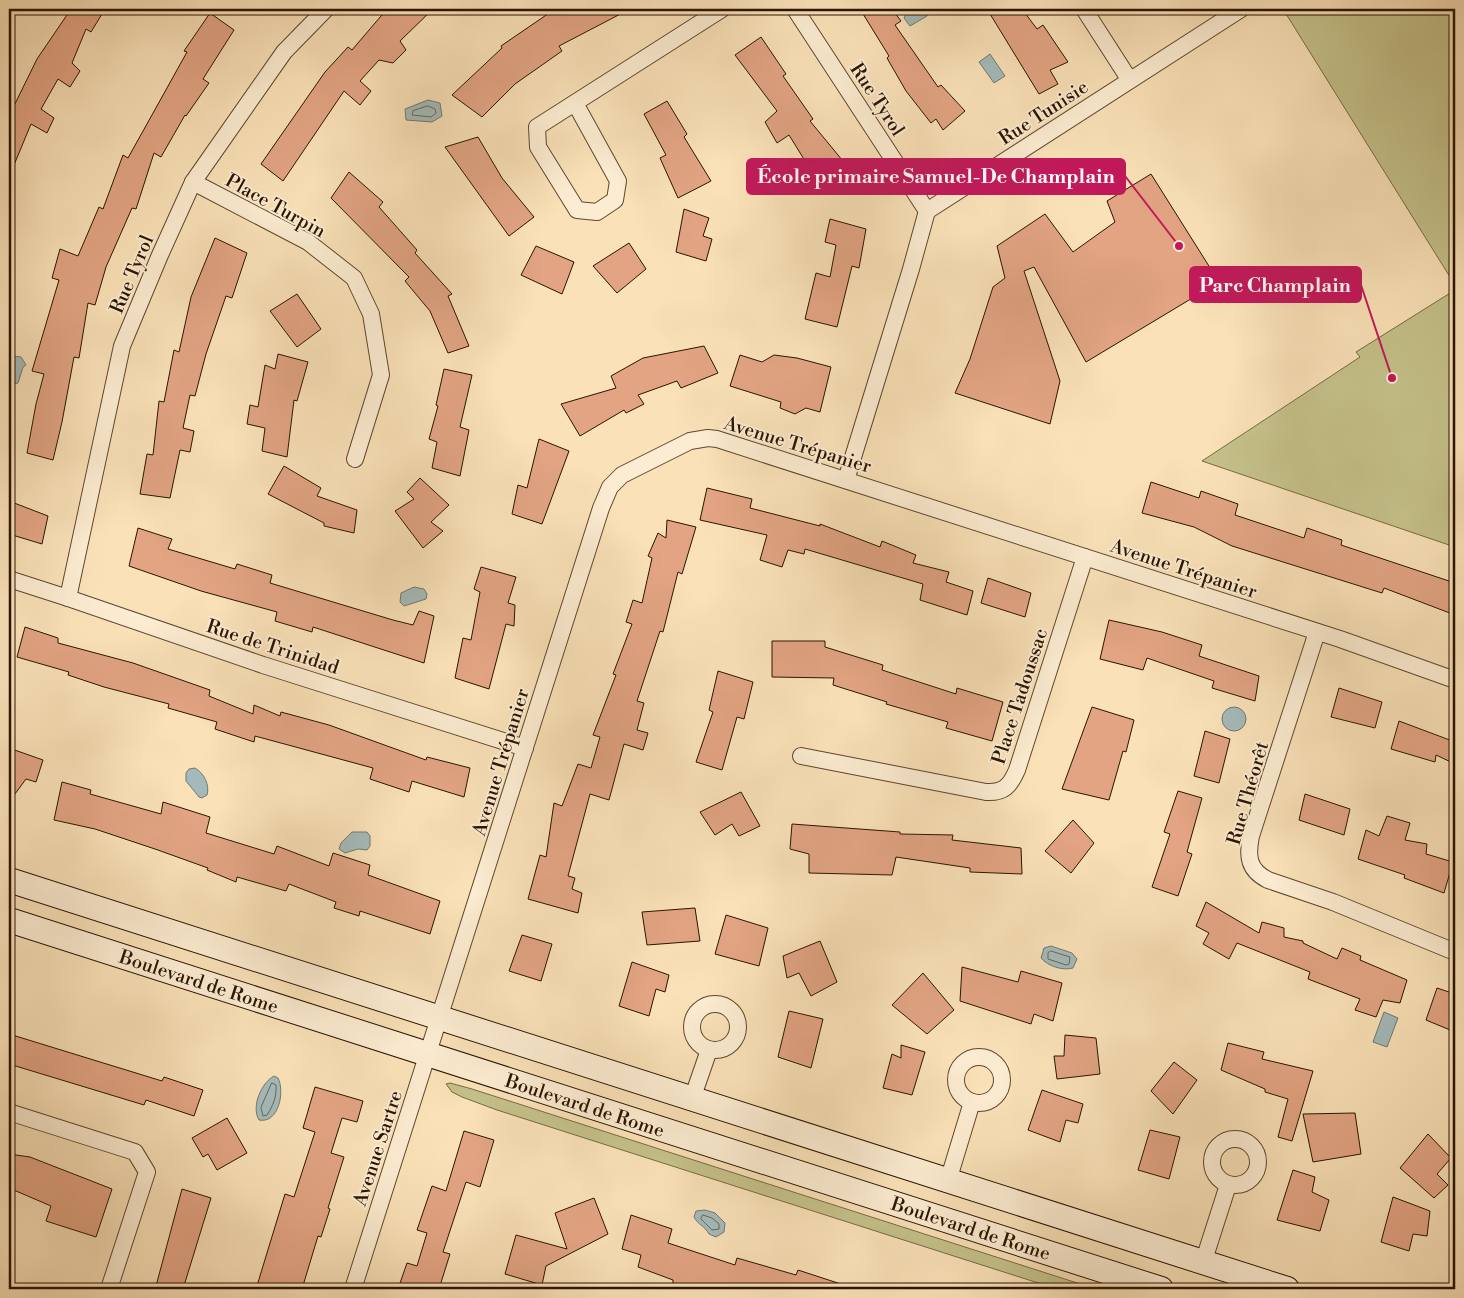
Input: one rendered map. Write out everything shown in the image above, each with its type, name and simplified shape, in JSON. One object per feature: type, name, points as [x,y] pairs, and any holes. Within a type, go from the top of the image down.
[{"type":"main road","name":"Boulevard de Rome","points":[[9,880],[1287,1289]]},
{"type":"main road","name":"Boulevard de Rome","points":[[9,920],[1161,1289]]},
{"type":"street","name":"Rue Tyrol","points":[[68,598],[122,346],[193,182],[284,52],[326,9]]},
{"type":"street","points":[[575,103],[618,181],[615,200],[598,212],[577,210],[538,147],[537,127],[722,9]]},
{"type":"street","name":"Rue Tyrol","points":[[795,9],[927,211]]},
{"type":"street","points":[[1084,9],[1129,80]]},
{"type":"street","name":"Rue Tunisie","points":[[927,211],[1241,9]]},
{"type":"street","name":"Place Turpin","points":[[193,182],[308,242],[354,278],[371,314],[381,375],[355,459]]},
{"type":"street","points":[[846,480],[912,269],[927,211]]},
{"type":"street","name":"Avenue Trépanier","points":[[441,1019],[601,508],[616,479],[630,470],[690,441],[708,438],[731,442],[1413,663],[1455,680]]},
{"type":"street","name":"Place Tadoussac","points":[[801,756],[986,792],[1003,790],[1010,785],[1017,770],[1085,558]]},
{"type":"street","name":"Rue de Trinidad","points":[[9,579],[263,665],[525,748]]},
{"type":"street","name":"Rue Théorêt","points":[[1317,632],[1251,836],[1249,847],[1251,867],[1258,875],[1268,880],[1333,902],[1455,952]]},
{"type":"street","name":"Avenue Sartre","points":[[353,1289],[441,1019]]},
{"type":"street","points":[[692,1098],[709,1050]]},
{"type":"street","name":"Boulevard de Rome","points":[[948,1181],[972,1102]]},
{"type":"street","points":[[9,1112],[135,1152],[146,1172],[109,1289]]},
{"type":"street","points":[[1203,1263],[1228,1185]]},
{"type":"shaded area","points":[[1283,9],[1455,9],[1455,285]]},
{"type":"shaded area","points":[[1455,290],[1455,547],[1202,461],[1360,357],[1356,352]]},
{"type":"shaded area","points":[[450,1083],[1096,1289],[1057,1289],[497,1110],[452,1092],[446,1084]]},
{"type":"water","points":[[908,9],[929,9],[927,16],[910,26],[904,18]]},
{"type":"water","points":[[990,54],[1005,76],[994,83],[979,62]]},
{"type":"water","points":[[428,100],[440,103],[442,116],[432,122],[406,120],[405,109]]},
{"type":"water","points":[[12,356],[21,357],[26,365],[23,367],[18,383],[9,385],[9,360]]},
{"type":"water","points":[[414,587],[424,589],[427,594],[426,599],[404,606],[400,602],[401,593]]},
{"type":"water","points":[[1234,707],[1242,711],[1246,719],[1242,727],[1234,731],[1226,727],[1222,719],[1226,711]]},
{"type":"water","points":[[195,768],[201,773],[207,783],[207,795],[202,798],[186,781],[186,773],[189,769]]},
{"type":"water","points":[[352,832],[367,832],[370,836],[370,846],[367,850],[358,849],[345,853],[339,849],[341,843]]},
{"type":"water","points":[[1051,946],[1072,953],[1077,959],[1073,968],[1064,969],[1056,967],[1041,958],[1044,948]]},
{"type":"water","points":[[1384,1012],[1398,1018],[1387,1047],[1373,1042]]},
{"type":"water","points":[[274,1076],[278,1078],[280,1084],[279,1105],[271,1117],[266,1120],[259,1120],[256,1109],[261,1090],[269,1079]]},
{"type":"water","points":[[705,1210],[715,1213],[725,1223],[724,1232],[716,1237],[709,1234],[694,1217],[696,1211]]},
{"type":"building","points":[[71,9],[105,9],[91,32],[86,29],[72,63],[80,71],[70,87],[58,79],[41,109],[54,118],[47,133],[31,124],[9,177],[9,116],[37,59]]},
{"type":"building","points":[[387,9],[433,9],[400,41],[406,50],[393,63],[379,60],[360,81],[371,91],[360,105],[344,91],[283,181],[261,164],[325,72],[348,47],[352,50]]},
{"type":"building","points":[[555,9],[630,9],[559,46],[562,51],[515,84],[482,117],[452,95],[502,48],[501,46]]},
{"type":"building","points":[[860,9],[892,9],[901,21],[895,25],[938,87],[941,85],[965,111],[943,130],[936,119],[931,123],[906,91],[887,58],[889,56]]},
{"type":"building","points":[[987,9],[1022,9],[1037,29],[1043,25],[1068,62],[1050,70],[1058,84],[1039,94]]},
{"type":"building","points":[[210,13],[234,30],[203,79],[209,83],[185,115],[161,157],[154,153],[136,209],[132,208],[106,267],[95,305],[88,303],[79,358],[74,357],[53,460],[27,453],[36,404],[44,374],[32,371],[59,280],[52,278],[60,249],[78,256],[99,207],[103,209],[123,155],[128,158],[187,52],[184,51]]},
{"type":"building","points":[[761,37],[786,74],[783,76],[813,119],[810,121],[852,172],[823,190],[789,135],[777,143],[765,122],[777,111],[735,55]]},
{"type":"building","points":[[667,101],[687,134],[684,137],[711,181],[678,198],[660,158],[666,155],[644,114]]},
{"type":"building","points":[[478,137],[502,178],[534,217],[509,236],[445,147]]},
{"type":"building","points":[[349,172],[383,202],[379,207],[417,250],[415,253],[452,294],[448,296],[469,346],[448,353],[430,311],[405,281],[409,277],[331,198]]},
{"type":"building","points":[[1151,174],[1219,282],[1086,362],[1034,267],[1024,271],[1060,381],[1050,424],[955,393],[970,359],[993,287],[1005,278],[997,246],[1045,214],[1073,252],[1115,222],[1107,201]]},
{"type":"building","points":[[684,209],[709,218],[703,236],[712,239],[706,261],[676,252]]},
{"type":"building","points":[[830,219],[866,229],[859,268],[852,266],[837,327],[805,319],[816,273],[830,277],[836,245],[825,242]]},
{"type":"building","points":[[215,238],[247,253],[232,298],[226,296],[206,354],[195,396],[190,395],[183,428],[194,431],[190,452],[180,450],[170,498],[140,494],[147,454],[153,455],[159,401],[164,402],[174,350],[179,352],[191,297]]},
{"type":"building","points":[[629,243],[646,269],[617,293],[593,266]]},
{"type":"building","points":[[536,246],[574,262],[562,294],[521,275]]},
{"type":"building","points":[[297,294],[321,329],[297,347],[270,311]]},
{"type":"building","points":[[704,346],[718,373],[681,388],[677,381],[638,395],[644,404],[626,413],[624,410],[580,436],[561,404],[616,388],[611,376],[643,358]]},
{"type":"building","points":[[278,354],[308,362],[297,401],[294,400],[287,457],[262,451],[265,428],[247,424],[250,405],[258,407],[265,365],[275,369]]},
{"type":"building","points":[[740,355],[762,362],[774,355],[797,358],[831,367],[820,412],[806,408],[795,414],[780,408],[781,402],[730,386]]},
{"type":"building","points":[[444,369],[472,375],[460,427],[469,430],[460,476],[432,468],[437,442],[429,439],[438,406],[436,405]]},
{"type":"building","points":[[539,439],[569,451],[542,524],[512,514],[518,485],[527,488]]},
{"type":"building","points":[[284,466],[321,488],[317,496],[357,510],[354,533],[324,526],[324,523],[268,494]]},
{"type":"building","points":[[420,478],[449,505],[431,522],[443,531],[423,548],[395,511],[414,499],[407,492]]},
{"type":"building","points":[[1151,482],[1199,498],[1201,491],[1238,504],[1235,515],[1304,538],[1307,528],[1342,540],[1341,545],[1455,583],[1455,615],[1384,588],[1382,593],[1232,546],[1194,527],[1142,513]]},
{"type":"building","points":[[707,488],[752,499],[750,508],[820,526],[820,524],[880,547],[882,541],[916,555],[913,563],[949,572],[946,582],[973,591],[967,615],[920,600],[923,584],[805,549],[804,554],[788,550],[782,567],[760,560],[767,535],[700,520]]},
{"type":"building","points":[[9,501],[48,516],[42,544],[9,534]]},
{"type":"building","points":[[667,520],[696,527],[682,574],[678,572],[663,632],[660,631],[637,701],[644,703],[637,730],[648,733],[643,750],[624,744],[609,800],[590,794],[568,876],[575,878],[572,889],[582,893],[578,913],[528,899],[540,855],[546,857],[554,803],[562,806],[578,764],[591,768],[600,737],[593,735],[616,675],[613,674],[632,624],[626,622],[633,600],[642,603],[652,558],[648,556],[658,533],[666,538]]},
{"type":"building","points":[[138,528],[172,539],[168,549],[235,569],[237,564],[272,575],[270,583],[393,620],[413,625],[419,611],[434,616],[424,663],[313,627],[312,632],[275,621],[277,612],[201,591],[129,566]]},
{"type":"building","points":[[481,567],[516,577],[508,603],[515,605],[514,626],[506,624],[489,689],[455,678],[463,638],[471,640],[480,592],[474,589]]},
{"type":"building","points":[[988,578],[1031,593],[1025,617],[981,603]]},
{"type":"building","points":[[1109,620],[1162,632],[1202,645],[1199,656],[1259,676],[1255,701],[1212,688],[1214,681],[1147,658],[1143,670],[1100,659]]},
{"type":"building","points":[[25,627],[58,638],[58,643],[133,663],[210,690],[209,696],[253,714],[254,705],[280,716],[281,712],[329,725],[426,760],[427,757],[470,768],[464,797],[412,781],[409,792],[370,779],[373,768],[255,736],[254,742],[215,729],[217,722],[168,708],[169,704],[104,687],[68,675],[69,672],[17,657]]},
{"type":"building","points":[[772,641],[825,641],[825,647],[883,665],[882,670],[956,694],[957,688],[1003,702],[992,741],[946,728],[948,722],[886,704],[887,702],[833,685],[834,678],[772,677]]},
{"type":"building","points":[[718,671],[753,682],[744,719],[737,717],[722,770],[696,762],[713,712],[709,710]]},
{"type":"building","points":[[1339,688],[1382,702],[1375,728],[1331,717]]},
{"type":"building","points":[[1092,707],[1134,720],[1126,752],[1123,751],[1109,800],[1062,789]]},
{"type":"building","points":[[1399,721],[1455,742],[1455,764],[1436,755],[1435,762],[1391,749]]},
{"type":"building","points":[[1205,731],[1230,739],[1219,783],[1194,776]]},
{"type":"building","points":[[9,748],[43,760],[36,782],[26,779],[9,802]]},
{"type":"building","points":[[62,782],[91,790],[90,794],[161,814],[163,802],[210,817],[206,833],[274,854],[277,846],[329,866],[333,853],[370,865],[368,875],[440,901],[430,934],[360,911],[359,916],[334,908],[336,902],[289,884],[286,891],[237,877],[236,882],[207,870],[208,868],[155,849],[95,829],[54,820]]},
{"type":"building","points":[[1178,791],[1202,798],[1187,852],[1192,854],[1178,896],[1152,887],[1170,834],[1164,832]]},
{"type":"building","points":[[741,792],[760,826],[739,836],[732,824],[715,835],[700,812]]},
{"type":"building","points":[[1305,794],[1350,809],[1344,835],[1299,820]]},
{"type":"building","points":[[1387,816],[1410,823],[1405,840],[1427,844],[1426,854],[1453,862],[1444,893],[1404,878],[1405,875],[1358,859],[1366,830],[1379,836]]},
{"type":"building","points":[[1073,820],[1094,843],[1071,873],[1045,851]]},
{"type":"building","points":[[792,824],[900,832],[900,834],[953,835],[952,840],[1021,848],[1022,874],[970,872],[970,868],[896,857],[892,875],[809,873],[809,854],[790,849]]},
{"type":"building","points":[[1206,902],[1259,933],[1262,922],[1284,928],[1284,937],[1303,941],[1303,943],[1337,959],[1342,948],[1361,956],[1360,960],[1407,980],[1400,1003],[1383,1000],[1376,1017],[1355,1010],[1360,999],[1308,979],[1310,972],[1237,943],[1229,959],[1203,944],[1209,933],[1196,926]]},
{"type":"building","points":[[695,908],[700,941],[647,945],[642,912]]},
{"type":"building","points":[[726,915],[768,928],[759,966],[715,954]]},
{"type":"building","points":[[522,935],[552,944],[541,981],[509,971]]},
{"type":"building","points":[[820,941],[837,982],[811,996],[799,973],[787,978],[783,956]]},
{"type":"building","points":[[632,962],[669,975],[665,992],[656,989],[649,1016],[619,1006]]},
{"type":"building","points":[[962,967],[1018,982],[1021,971],[1062,983],[1053,1021],[1034,1014],[1031,1024],[960,1001]]},
{"type":"building","points":[[923,973],[954,1010],[927,1034],[892,1005]]},
{"type":"building","points":[[1437,988],[1455,994],[1455,1032],[1426,1020]]},
{"type":"building","points":[[789,1011],[823,1019],[811,1068],[778,1057]]},
{"type":"building","points":[[9,1034],[162,1081],[164,1077],[203,1090],[194,1116],[146,1100],[144,1105],[9,1064]]},
{"type":"building","points":[[1065,1035],[1096,1038],[1100,1074],[1057,1079],[1054,1056],[1064,1056]]},
{"type":"building","points":[[1228,1043],[1264,1052],[1262,1059],[1313,1071],[1292,1141],[1278,1137],[1288,1099],[1265,1092],[1265,1089],[1221,1070]]},
{"type":"building","points":[[901,1045],[925,1052],[912,1095],[883,1088],[892,1054],[901,1058]]},
{"type":"building","points":[[1174,1062],[1197,1080],[1173,1114],[1151,1091]]},
{"type":"building","points":[[315,1087],[363,1101],[357,1122],[342,1118],[331,1153],[344,1157],[328,1208],[330,1209],[321,1237],[318,1236],[302,1289],[256,1289],[285,1194],[294,1197],[315,1132],[303,1128]]},
{"type":"building","points":[[1042,1090],[1083,1104],[1078,1123],[1066,1120],[1060,1142],[1028,1130]]},
{"type":"building","points":[[1355,1113],[1361,1154],[1313,1162],[1303,1114]]},
{"type":"building","points":[[227,1118],[247,1153],[217,1170],[208,1154],[203,1157],[192,1138]]},
{"type":"building","points":[[1150,1130],[1180,1137],[1169,1179],[1138,1170]]},
{"type":"building","points":[[464,1131],[494,1140],[480,1187],[466,1182],[443,1252],[450,1254],[439,1289],[409,1289],[399,1286],[407,1263],[417,1266],[427,1233],[417,1230],[432,1186],[446,1191]]},
{"type":"building","points":[[1428,1134],[1451,1158],[1437,1174],[1448,1185],[1434,1198],[1400,1168]]},
{"type":"building","points":[[9,1154],[30,1157],[112,1189],[96,1237],[46,1221],[51,1206],[9,1188]]},
{"type":"building","points":[[1293,1170],[1315,1177],[1312,1192],[1329,1200],[1320,1231],[1277,1220]]},
{"type":"building","points":[[182,1189],[211,1198],[183,1289],[167,1289],[156,1286]]},
{"type":"building","points":[[1393,1197],[1430,1211],[1427,1236],[1413,1234],[1409,1251],[1381,1242]]},
{"type":"building","points":[[594,1198],[608,1234],[546,1266],[542,1285],[505,1274],[516,1235],[567,1249],[555,1213]]},
{"type":"building","points":[[631,1215],[672,1229],[668,1243],[735,1265],[737,1258],[796,1275],[798,1270],[847,1286],[846,1289],[689,1289],[673,1283],[673,1280],[638,1267],[641,1255],[622,1249]]},
{"type":"place","name":"École primaire Samuel-De Champlain","points":[[1179,246]]},
{"type":"place","name":"Parc Champlain","points":[[1392,378]]}]
